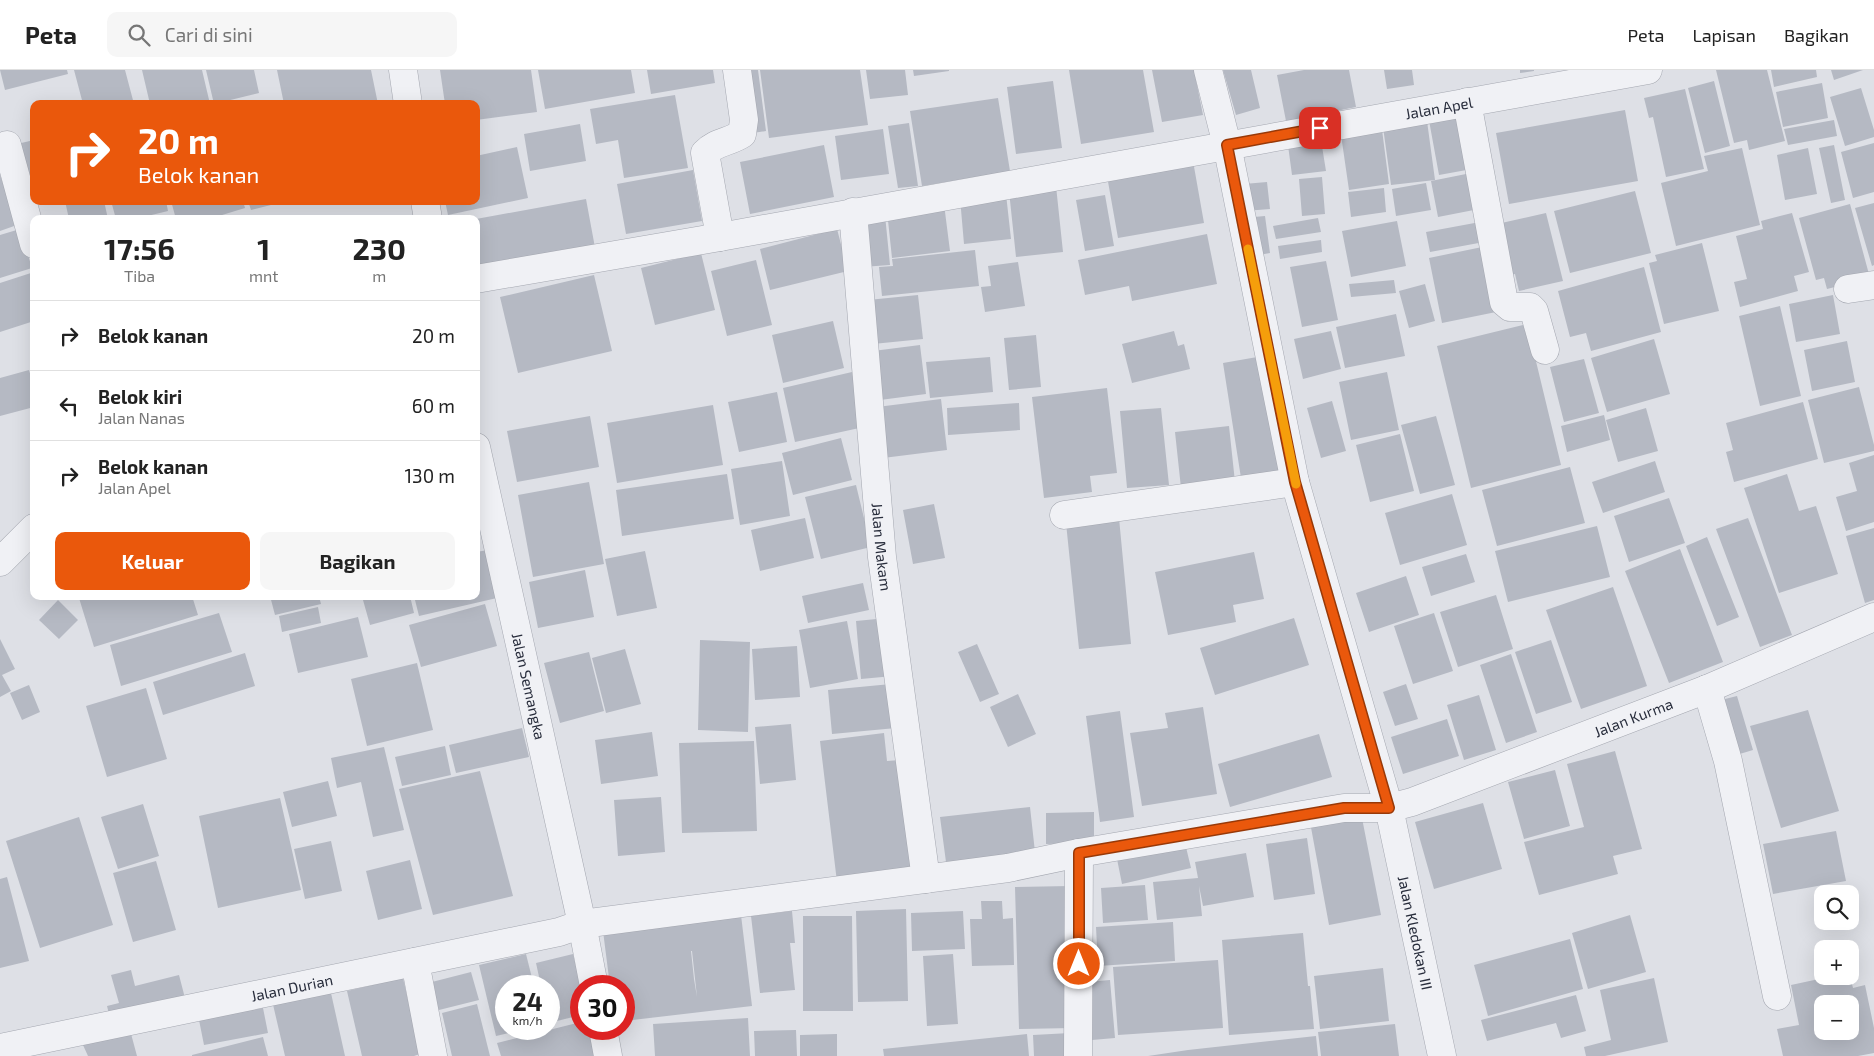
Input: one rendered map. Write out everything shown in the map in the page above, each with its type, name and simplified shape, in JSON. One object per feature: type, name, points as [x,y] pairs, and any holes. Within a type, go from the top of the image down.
[{"type":"street","points":[[403,70],[407,100]]},
{"type":"street","points":[[720,237],[705,161],[705,152],[711,146],[742,134],[744,120],[737,70]]},
{"type":"street","name":"Jalan Kledokan III","points":[[1208,70],[1227,145],[1295,482],[1389,808],[1437,1014],[1442,1056]]},
{"type":"street","name":"Jalan Apel","points":[[480,278],[720,237],[1467,102],[1616,73],[1648,70]]},
{"type":"street","points":[[1467,102],[1504,302],[1510,307],[1530,307],[1534,311],[1545,350]]},
{"type":"street","points":[[7,145],[30,229]]},
{"type":"street","name":"Jalan Makam","points":[[853,212],[882,557],[926,879]]},
{"type":"street","points":[[1064,515],[1295,482]]},
{"type":"street","name":"Jalan Semangka","points":[[480,483],[487,546],[582,924],[592,975]]},
{"type":"street","points":[[0,562],[30,532]]},
{"type":"street","name":"Jalan Kurma","points":[[926,879],[1008,868],[1079,853],[1344,808],[1389,808],[1412,802],[1707,689],[1874,617]]},
{"type":"street","points":[[1707,689],[1728,762],[1777,996]]},
{"type":"street","points":[[1078,1056],[1079,853]]},
{"type":"street","name":"Jalan Durian","points":[[0,1048],[63,1046],[415,962],[559,932],[582,924],[926,879]]},
{"type":"street","points":[[415,962],[433,1056]]},
{"type":"street","points":[[604,1040],[608,1056]]},
{"type":"building","points":[[0,70],[67,70],[68,74],[5,90]]},
{"type":"building","points":[[74,70],[125,70],[133,100],[82,100]]},
{"type":"building","points":[[142,70],[202,70],[209,100],[149,100]]},
{"type":"building","points":[[206,70],[254,70],[259,93],[230,100],[213,100]]},
{"type":"building","points":[[277,70],[371,70],[377,100],[283,100]]},
{"type":"building","points":[[440,70],[531,70],[537,112],[480,119],[480,100],[444,100]]},
{"type":"building","points":[[538,70],[631,70],[635,93],[545,109]]},
{"type":"building","points":[[647,70],[713,70],[715,83],[651,94]]},
{"type":"building","points":[[739,70],[758,70],[766,131],[747,134]]},
{"type":"building","points":[[760,70],[860,70],[868,125],[769,138]]},
{"type":"building","points":[[866,70],[905,70],[908,95],[870,99]]},
{"type":"building","points":[[913,70],[949,70],[949,71],[914,76]]},
{"type":"building","points":[[1069,70],[1143,70],[1154,132],[1081,144]]},
{"type":"building","points":[[1152,70],[1194,70],[1203,115],[1162,122]]},
{"type":"building","points":[[1223,70],[1251,70],[1260,108],[1236,115]]},
{"type":"building","points":[[1304,70],[1349,70],[1356,107],[1286,121],[1277,75]]},
{"type":"building","points":[[1384,70],[1412,70],[1414,85],[1387,89]]},
{"type":"building","points":[[1520,70],[1534,70],[1534,71],[1520,73]]},
{"type":"building","points":[[1716,70],[1767,70],[1785,141],[1749,150],[1747,140],[1734,143]]},
{"type":"building","points":[[1771,70],[1816,70],[1817,77],[1774,87]]},
{"type":"building","points":[[1831,70],[1863,70],[1834,80]]},
{"type":"building","points":[[1053,81],[1062,148],[1016,154],[1007,87]]},
{"type":"building","points":[[1714,81],[1730,146],[1705,153],[1688,88]]},
{"type":"building","points":[[1822,83],[1828,118],[1783,127],[1776,92]]},
{"type":"building","points":[[1861,88],[1874,130],[1874,137],[1845,146],[1830,97]]},
{"type":"building","points":[[1685,89],[1704,169],[1666,177],[1653,117],[1649,118],[1644,98]]},
{"type":"building","points":[[675,95],[688,168],[624,178],[618,140],[596,144],[590,109]]},
{"type":"building","points":[[998,98],[1010,171],[922,186],[910,111]]},
{"type":"building","points":[[1462,110],[1472,169],[1439,175],[1428,115]]},
{"type":"building","points":[[1625,110],[1638,181],[1509,204],[1496,133]]},
{"type":"building","points":[[1834,120],[1837,136],[1788,145],[1784,129]]},
{"type":"building","points":[[1427,121],[1435,180],[1391,185],[1383,127]]},
{"type":"building","points":[[1381,122],[1389,184],[1349,190],[1340,128]]},
{"type":"building","points":[[909,123],[918,186],[898,188],[888,126]]},
{"type":"building","points":[[580,124],[586,161],[530,171],[524,134]]},
{"type":"building","points":[[883,129],[889,174],[841,180],[835,136]]},
{"type":"building","points":[[1320,134],[1326,171],[1292,175],[1287,138]]},
{"type":"building","points":[[30,141],[30,191],[17,144]]},
{"type":"building","points":[[1874,143],[1874,192],[1853,198],[1841,152]]},
{"type":"building","points":[[824,145],[834,197],[750,214],[740,162]]},
{"type":"building","points":[[1834,145],[1845,200],[1831,203],[1819,148]]},
{"type":"building","points":[[517,147],[528,198],[448,215],[446,205],[480,205],[480,155]]},
{"type":"building","points":[[1742,148],[1760,225],[1676,246],[1661,183],[1708,171],[1704,156]]},
{"type":"building","points":[[1808,148],[1817,194],[1785,200],[1777,155]]},
{"type":"building","points":[[1193,161],[1204,223],[1118,238],[1107,176]]},
{"type":"building","points":[[693,170],[702,221],[626,234],[617,184]]},
{"type":"building","points":[[1471,173],[1479,209],[1438,217],[1431,181]]},
{"type":"building","points":[[0,175],[17,225],[0,231]]},
{"type":"building","points":[[1322,177],[1325,214],[1302,216],[1299,179]]},
{"type":"building","points":[[1267,182],[1270,209],[1245,211],[1244,184]]},
{"type":"building","points":[[1426,183],[1431,210],[1396,216],[1392,189]]},
{"type":"building","points":[[1056,186],[1063,252],[1016,257],[1009,191]]},
{"type":"building","points":[[1384,188],[1386,212],[1351,217],[1348,192]]},
{"type":"building","points":[[1635,191],[1651,253],[1570,273],[1554,211]]},
{"type":"building","points":[[1006,194],[1011,239],[964,244],[960,198]]},
{"type":"building","points":[[1105,195],[1114,246],[1085,251],[1076,200]]},
{"type":"building","points":[[586,199],[596,253],[480,275],[480,218]]},
{"type":"building","points":[[1874,203],[1874,265],[1872,266],[1855,208]]},
{"type":"building","points":[[944,204],[950,251],[892,258],[887,211]]},
{"type":"building","points":[[1850,204],[1870,278],[1827,289],[1824,278],[1816,280],[1799,218]]},
{"type":"building","points":[[66,205],[105,205],[107,215],[68,215]]},
{"type":"building","points":[[112,205],[167,205],[168,211],[152,215],[115,215]]},
{"type":"building","points":[[172,205],[244,205],[245,208],[222,215],[175,215]]},
{"type":"building","points":[[249,205],[271,205],[251,210]]},
{"type":"building","points":[[1546,213],[1563,281],[1519,291],[1515,274],[1509,275],[1497,224]]},
{"type":"building","points":[[1792,213],[1809,272],[1794,276],[1798,291],[1740,307],[1734,282],[1747,279],[1736,236],[1763,229],[1761,221]]},
{"type":"building","points":[[885,215],[890,265],[862,267],[857,218]]},
{"type":"building","points":[[1265,216],[1270,253],[1259,255],[1254,217]]},
{"type":"building","points":[[1318,218],[1321,232],[1276,239],[1273,226]]},
{"type":"building","points":[[1397,221],[1406,266],[1351,277],[1342,231]]},
{"type":"building","points":[[1480,222],[1484,242],[1430,252],[1426,232]]},
{"type":"building","points":[[20,229],[30,262],[30,269],[0,278],[0,235]]},
{"type":"building","points":[[837,229],[848,271],[770,290],[760,249]]},
{"type":"building","points":[[1207,234],[1217,284],[1132,301],[1129,286],[1085,295],[1078,260]]},
{"type":"building","points":[[1321,240],[1322,252],[1280,259],[1278,246]]},
{"type":"building","points":[[1702,243],[1719,311],[1664,324],[1649,263],[1657,261],[1655,255]]},
{"type":"building","points":[[1487,246],[1501,311],[1442,323],[1429,258]]},
{"type":"building","points":[[975,250],[979,286],[882,296],[879,267],[893,266],[892,259]]},
{"type":"building","points":[[701,253],[715,310],[655,325],[641,268]]},
{"type":"building","points":[[756,260],[772,325],[727,336],[711,271]]},
{"type":"building","points":[[1326,261],[1338,320],[1302,327],[1290,267]]},
{"type":"building","points":[[1018,262],[1025,306],[985,312],[981,287],[991,286],[988,266]]},
{"type":"building","points":[[1644,267],[1661,332],[1591,351],[1586,333],[1570,337],[1558,291]]},
{"type":"building","points":[[30,273],[30,322],[0,332],[0,283]]},
{"type":"building","points":[[594,275],[612,351],[518,373],[500,297]]},
{"type":"building","points":[[1394,280],[1396,293],[1351,297],[1349,284]]},
{"type":"building","points":[[1425,284],[1435,321],[1409,328],[1399,291]]},
{"type":"building","points":[[918,295],[923,339],[873,344],[868,300]]},
{"type":"building","points":[[1833,295],[1840,334],[1796,342],[1789,304]]},
{"type":"building","points":[[1780,306],[1801,396],[1760,406],[1739,316]]},
{"type":"building","points":[[1396,314],[1405,356],[1345,368],[1336,327]]},
{"type":"building","points":[[833,321],[844,368],[783,383],[772,335]]},
{"type":"building","points":[[1527,324],[1561,465],[1471,488],[1437,346]]},
{"type":"building","points":[[1174,331],[1178,346],[1184,344],[1190,369],[1132,383],[1122,344]]},
{"type":"building","points":[[1331,331],[1341,369],[1303,379],[1294,339]]},
{"type":"building","points":[[1036,335],[1041,387],[1009,390],[1004,338]]},
{"type":"building","points":[[1654,339],[1670,394],[1607,412],[1591,358]]},
{"type":"building","points":[[1847,341],[1855,382],[1812,391],[1804,350]]},
{"type":"building","points":[[920,345],[926,394],[880,400],[873,351]]},
{"type":"building","points":[[1263,356],[1281,472],[1241,478],[1223,363]]},
{"type":"building","points":[[990,357],[993,392],[930,398],[926,362]]},
{"type":"building","points":[[1584,359],[1599,413],[1564,422],[1550,367]]},
{"type":"building","points":[[29,370],[30,408],[0,416],[0,378]]},
{"type":"building","points":[[852,372],[864,427],[795,442],[783,388]]},
{"type":"building","points":[[1387,372],[1399,430],[1351,440],[1339,382]]},
{"type":"building","points":[[1859,387],[1874,451],[1824,463],[1808,400]]},
{"type":"building","points":[[1107,388],[1117,473],[1090,476],[1092,492],[1044,498],[1032,397]]},
{"type":"building","points":[[777,392],[787,442],[739,452],[728,402]]},
{"type":"building","points":[[941,399],[947,450],[883,458],[877,407]]},
{"type":"building","points":[[1332,401],[1346,451],[1321,458],[1307,408]]},
{"type":"building","points":[[1803,402],[1818,459],[1734,482],[1726,452],[1733,450],[1726,423]]},
{"type":"building","points":[[1019,403],[1020,430],[948,435],[947,408]]},
{"type":"building","points":[[713,405],[723,465],[617,483],[607,423]]},
{"type":"building","points":[[1161,408],[1169,485],[1127,488],[1120,411]]},
{"type":"building","points":[[1646,408],[1658,451],[1618,462],[1606,420]]},
{"type":"building","points":[[1604,415],[1610,440],[1567,452],[1561,426]]},
{"type":"building","points":[[590,416],[599,467],[517,482],[507,431]]},
{"type":"building","points":[[1436,416],[1455,485],[1420,494],[1401,425]]},
{"type":"building","points":[[1229,426],[1235,482],[1181,488],[1175,432]]},
{"type":"building","points":[[1400,434],[1414,491],[1370,502],[1356,445]]},
{"type":"building","points":[[841,438],[852,480],[793,495],[782,453]]},
{"type":"building","points":[[1874,455],[1874,522],[1846,531],[1836,497],[1857,491],[1849,463]]},
{"type":"building","points":[[782,461],[790,516],[740,525],[731,469]]},
{"type":"building","points":[[1655,461],[1665,492],[1603,513],[1592,482]]},
{"type":"building","points":[[1570,467],[1585,523],[1497,546],[1482,490]]},
{"type":"building","points":[[727,474],[734,519],[622,536],[616,490]]},
{"type":"building","points":[[1787,474],[1799,511],[1816,506],[1838,574],[1779,593],[1744,488]]},
{"type":"building","points":[[589,482],[604,564],[533,577],[518,495]]},
{"type":"building","points":[[856,485],[871,547],[821,559],[805,497]]},
{"type":"building","points":[[1452,494],[1467,545],[1400,565],[1385,513]]},
{"type":"building","points":[[1669,498],[1685,543],[1629,562],[1614,516]]},
{"type":"building","points":[[934,504],[945,558],[913,564],[903,510]]},
{"type":"building","points":[[805,518],[814,558],[760,571],[751,530]]},
{"type":"building","points":[[1119,518],[1131,644],[1079,649],[1066,523]]},
{"type":"building","points":[[1748,518],[1792,635],[1760,647],[1716,529]]},
{"type":"building","points":[[1597,526],[1610,577],[1508,602],[1495,551]]},
{"type":"building","points":[[1874,528],[1874,600],[1865,603],[1846,536]]},
{"type":"building","points":[[1707,537],[1739,617],[1717,626],[1686,546]]},
{"type":"building","points":[[1680,549],[1723,662],[1669,683],[1625,571]]},
{"type":"building","points":[[488,550],[497,598],[419,616],[415,600],[480,600],[480,551]]},
{"type":"building","points":[[645,551],[657,608],[617,616],[605,559]]},
{"type":"building","points":[[1254,552],[1264,599],[1233,605],[1236,622],[1168,635],[1155,572]]},
{"type":"building","points":[[1466,554],[1475,582],[1431,596],[1422,567]]},
{"type":"building","points":[[585,570],[594,617],[538,628],[529,582]]},
{"type":"building","points":[[1406,576],[1419,615],[1369,632],[1356,593]]},
{"type":"building","points":[[863,583],[869,610],[808,623],[802,596]]},
{"type":"building","points":[[1613,587],[1647,686],[1581,709],[1546,610]]},
{"type":"building","points":[[1496,595],[1513,649],[1458,667],[1440,612]]},
{"type":"building","points":[[58,600],[78,620],[59,639],[39,620]]},
{"type":"building","points":[[80,600],[193,600],[198,615],[94,647]]},
{"type":"building","points":[[271,600],[320,600],[321,604],[275,615]]},
{"type":"building","points":[[363,600],[411,600],[414,613],[370,625]]},
{"type":"building","points":[[485,604],[497,646],[421,667],[409,625]]},
{"type":"building","points":[[318,607],[321,623],[282,632],[279,616]]},
{"type":"building","points":[[219,613],[232,652],[121,686],[110,645]]},
{"type":"building","points":[[1434,613],[1453,671],[1413,684],[1394,626]]},
{"type":"building","points":[[358,617],[368,657],[298,673],[289,634]]},
{"type":"building","points":[[887,618],[893,676],[861,679],[856,621]]},
{"type":"building","points":[[1294,618],[1309,665],[1215,695],[1200,648]]},
{"type":"building","points":[[847,621],[858,679],[810,688],[799,630]]},
{"type":"building","points":[[0,639],[15,669],[2,675],[11,691],[0,697]]},
{"type":"building","points":[[700,640],[750,642],[748,732],[698,730]]},
{"type":"building","points":[[1551,640],[1572,702],[1536,714],[1515,652]]},
{"type":"building","points":[[977,644],[999,694],[980,702],[958,652]]},
{"type":"building","points":[[797,646],[800,697],[755,700],[752,649]]},
{"type":"building","points":[[625,649],[641,704],[606,713],[592,658]]},
{"type":"building","points":[[589,652],[604,711],[560,723],[544,663]]},
{"type":"building","points":[[245,653],[255,686],[163,715],[153,682]]},
{"type":"building","points":[[1511,654],[1537,732],[1506,743],[1480,665]]},
{"type":"building","points":[[417,663],[433,730],[367,746],[351,679]]},
{"type":"building","points":[[891,684],[896,728],[832,734],[828,690]]},
{"type":"building","points":[[1406,684],[1418,719],[1395,726],[1383,692]]},
{"type":"building","points":[[29,685],[40,712],[22,720],[10,693]]},
{"type":"building","points":[[146,688],[167,759],[107,777],[86,706]]},
{"type":"building","points":[[1018,694],[1036,734],[1008,747],[990,707]]},
{"type":"building","points":[[1479,695],[1496,750],[1464,760],[1447,705]]},
{"type":"building","points":[[1737,696],[1753,750],[1733,756],[1717,701]]},
{"type":"building","points":[[1203,707],[1217,794],[1142,806],[1130,733],[1168,728],[1165,713]]},
{"type":"building","points":[[1808,710],[1839,811],[1781,828],[1750,726]]},
{"type":"building","points":[[1120,711],[1134,817],[1100,822],[1086,716]]},
{"type":"building","points":[[1447,719],[1459,756],[1403,774],[1391,737]]},
{"type":"building","points":[[791,724],[796,780],[760,784],[755,727]]},
{"type":"building","points":[[522,728],[529,757],[456,773],[449,745]]},
{"type":"building","points":[[652,732],[658,776],[601,784],[595,740]]},
{"type":"building","points":[[884,733],[887,761],[900,760],[914,873],[837,882],[820,741]]},
{"type":"building","points":[[1319,734],[1332,777],[1230,807],[1218,764]]},
{"type":"building","points":[[754,741],[757,831],[682,833],[679,743]]},
{"type":"building","points":[[445,746],[451,775],[402,786],[395,757]]},
{"type":"building","points":[[384,747],[404,830],[373,837],[361,782],[337,788],[331,758]]},
{"type":"building","points":[[1615,751],[1642,849],[1613,856],[1618,874],[1539,895],[1524,842],[1584,827],[1567,764]]},
{"type":"building","points":[[1555,770],[1570,826],[1524,839],[1508,782]]},
{"type":"building","points":[[480,771],[513,896],[433,915],[399,789]]},
{"type":"building","points":[[328,781],[337,816],[292,827],[283,792]]},
{"type":"building","points":[[661,797],[665,852],[618,856],[614,800]]},
{"type":"building","points":[[280,798],[301,890],[218,908],[199,816]]},
{"type":"building","points":[[1483,803],[1502,869],[1434,889],[1415,822]]},
{"type":"building","points":[[143,804],[159,856],[118,869],[101,817]]},
{"type":"building","points":[[1030,807],[1035,852],[946,862],[940,817]]},
{"type":"building","points":[[1094,812],[1094,843],[1046,844],[1046,813]]},
{"type":"building","points":[[1361,813],[1381,915],[1329,925],[1310,822]]},
{"type":"building","points":[[79,817],[113,925],[40,948],[6,841]]},
{"type":"building","points":[[1836,831],[1846,881],[1814,885],[1814,887],[1773,894],[1763,844]]},
{"type":"building","points":[[1307,838],[1315,894],[1274,900],[1266,844]]},
{"type":"building","points":[[331,841],[342,891],[305,899],[294,849]]},
{"type":"building","points":[[1185,843],[1191,868],[1122,884],[1117,859]]},
{"type":"building","points":[[1246,853],[1254,897],[1203,906],[1199,886],[1202,916],[1157,920],[1153,882],[1198,878],[1195,862]]},
{"type":"building","points":[[410,860],[422,909],[378,920],[366,871]]},
{"type":"building","points":[[156,861],[176,930],[133,942],[113,873]]},
{"type":"building","points":[[7,877],[29,961],[0,968],[0,879]]},
{"type":"building","points":[[1145,885],[1148,920],[1103,923],[1101,888]]},
{"type":"building","points":[[1070,886],[1073,1028],[1019,1029],[1015,887]]},
{"type":"building","points":[[981,901],[1002,901],[1003,919],[1013,918],[1014,965],[972,966],[970,919],[982,919]]},
{"type":"building","points":[[906,909],[908,1001],[858,1002],[856,911]]},
{"type":"building","points":[[792,911],[795,943],[790,943],[795,990],[760,993],[751,916]]},
{"type":"building","points":[[963,911],[965,949],[912,951],[911,913]]},
{"type":"building","points":[[741,915],[752,1006],[635,1020],[635,975],[609,975],[603,931]],"holes":[[[691,951],[692,951],[697,997],[694,979]]]},
{"type":"building","points":[[1630,915],[1646,972],[1588,989],[1572,933]]},
{"type":"building","points":[[803,916],[852,916],[853,1011],[803,1011]]},
{"type":"building","points":[[1173,922],[1175,961],[1098,966],[1096,927]]},
{"type":"building","points":[[1303,933],[1314,1029],[1229,1035],[1222,940]]},
{"type":"building","points":[[1570,939],[1583,989],[1488,1016],[1474,965]]},
{"type":"building","points":[[526,954],[531,975],[495,975],[495,1032],[479,965]]},
{"type":"building","points":[[573,954],[578,975],[570,975],[570,1018],[560,1020],[560,975],[539,975],[536,963]]},
{"type":"building","points":[[953,954],[958,1024],[927,1026],[923,956]]},
{"type":"building","points":[[1218,960],[1223,1028],[1118,1035],[1113,967]]},
{"type":"building","points":[[1383,968],[1389,1021],[1320,1029],[1314,976]]},
{"type":"building","points":[[131,970],[135,986],[179,975],[186,1002],[111,1022],[107,1006],[119,1003],[111,975]]},
{"type":"building","points":[[471,972],[479,1000],[435,1011],[428,983]]},
{"type":"building","points":[[403,978],[420,1054],[414,1056],[362,1056],[347,991]]},
{"type":"building","points":[[1654,978],[1668,1042],[1605,1056],[1586,1056],[1584,1047],[1611,1040],[1600,990]]},
{"type":"building","points":[[1110,980],[1115,1038],[1092,1040],[1088,982]]},
{"type":"building","points":[[1814,980],[1814,985],[1852,985],[1853,988],[1865,985],[1874,1028],[1874,1053],[1858,1056],[1783,1056],[1777,1029],[1799,1025],[1791,985]]},
{"type":"building","points":[[329,984],[345,1056],[285,1056],[271,996]]},
{"type":"building","points":[[1576,995],[1586,1031],[1561,1038],[1556,1023],[1487,1041],[1481,1020]]},
{"type":"building","points":[[477,1004],[490,1056],[452,1056],[442,1013]]},
{"type":"building","points":[[263,1008],[268,1033],[204,1045],[199,1020]]},
{"type":"building","points":[[748,1018],[750,1056],[655,1056],[653,1024]]},
{"type":"building","points":[[1395,1024],[1399,1056],[1321,1056],[1318,1032]]},
{"type":"building","points":[[570,1025],[570,1040],[600,1040],[604,1056],[501,1056],[497,1043],[509,1040],[560,1040],[560,1027]]},
{"type":"building","points":[[130,1030],[137,1056],[88,1056],[83,1045]]},
{"type":"building","points":[[796,1030],[797,1056],[755,1056],[754,1031]]},
{"type":"building","points":[[1070,1033],[1071,1056],[1034,1056],[1033,1035]]},
{"type":"building","points":[[837,1034],[837,1056],[800,1056],[800,1035]]},
{"type":"building","points":[[1027,1034],[1029,1056],[884,1056],[883,1049]]},
{"type":"building","points":[[1316,1036],[1318,1056],[1148,1056],[1188,1050]]},
{"type":"building","points":[[263,1037],[268,1056],[192,1056],[192,1055]]},
{"type":"slow traffic","points":[[1248,249],[1296,484]]},
{"type":"route","points":[[1079,964],[1079,853],[1344,808],[1389,808],[1295,482],[1227,145],[1320,128]]}]
